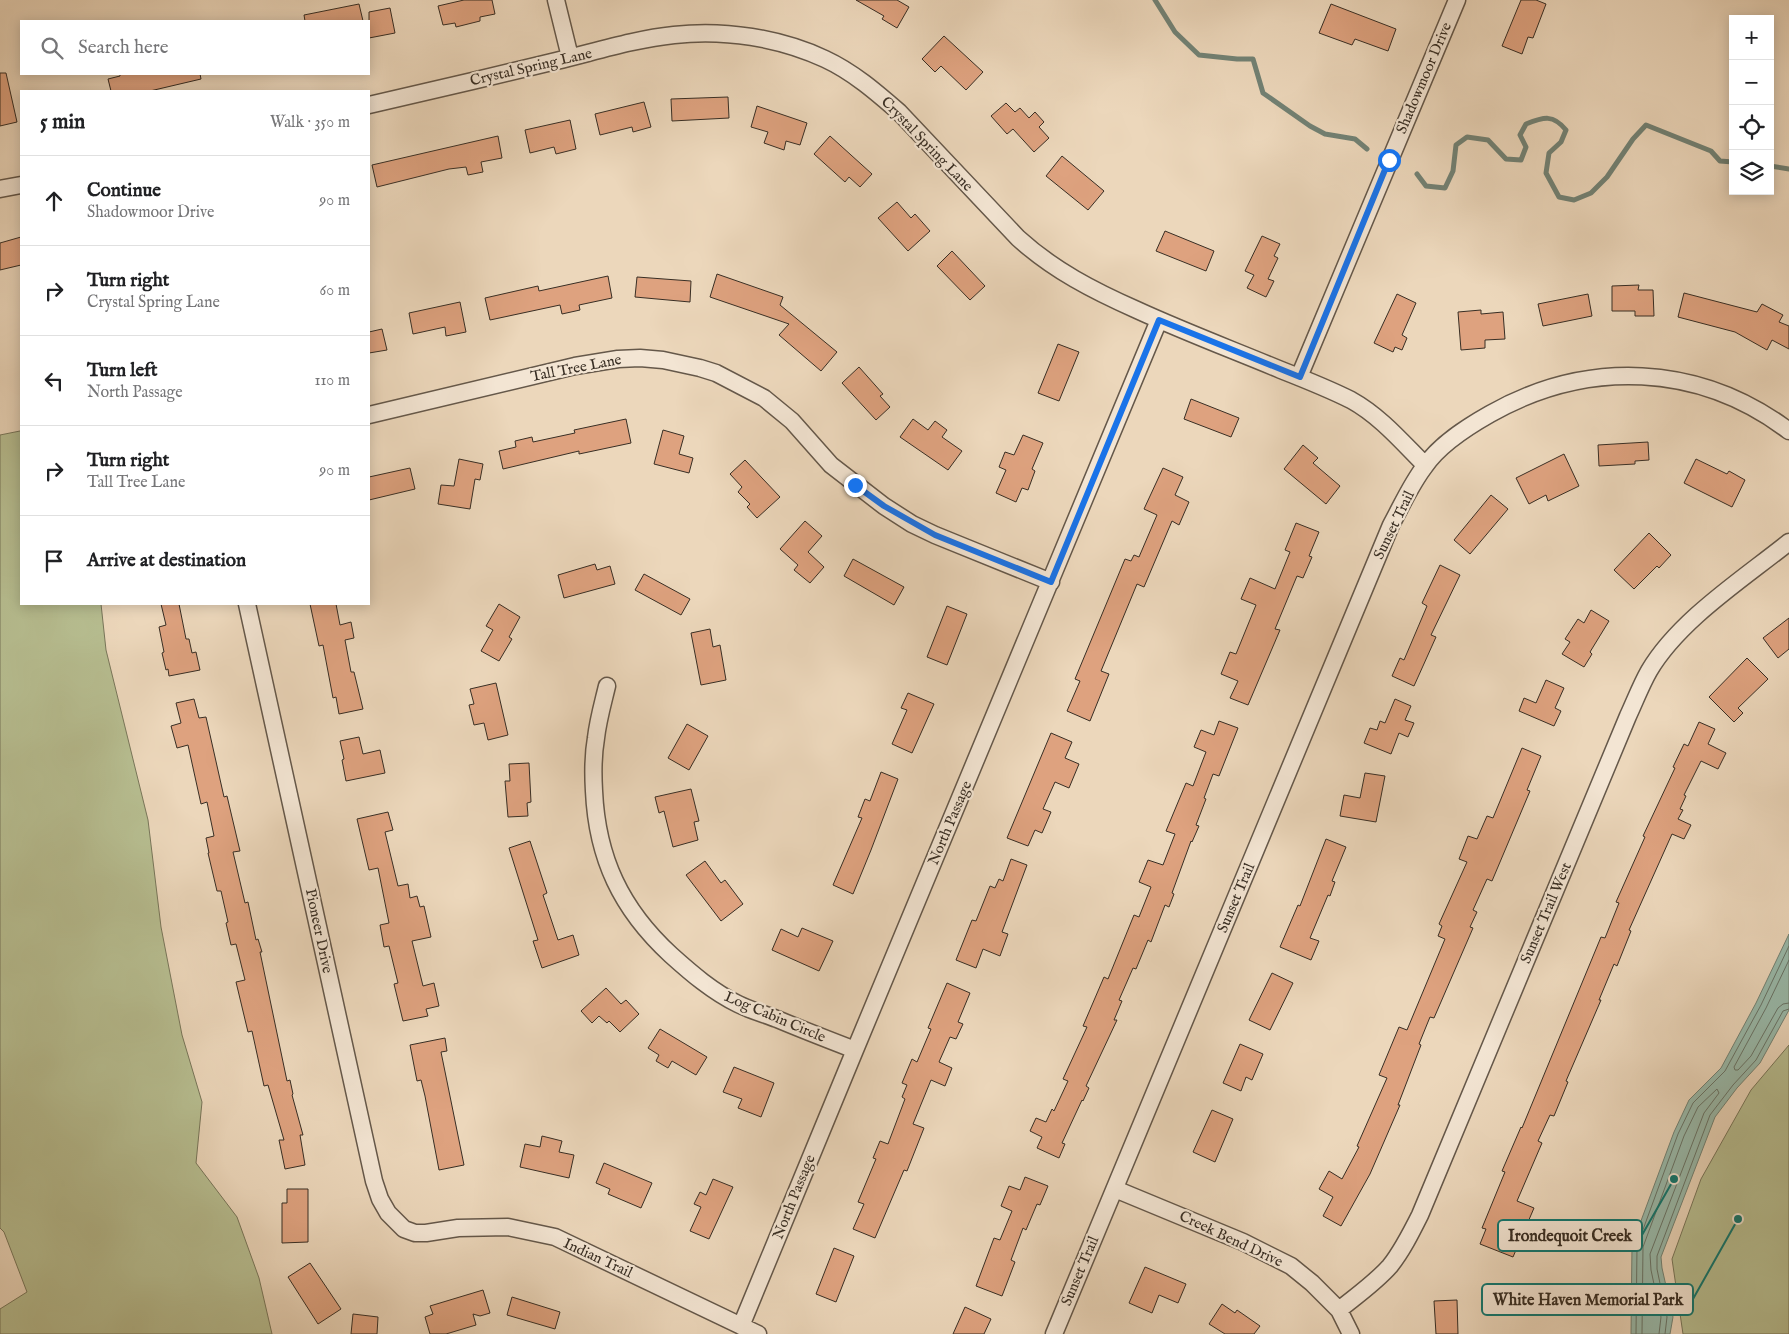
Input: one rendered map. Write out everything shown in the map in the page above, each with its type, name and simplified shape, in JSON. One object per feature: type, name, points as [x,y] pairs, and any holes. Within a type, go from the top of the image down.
[{"type":"street","points":[[556,0],[570,57]]},
{"type":"street","name":"Shadowmoor Drive","points":[[1300,377],[1454,1]]},
{"type":"street","name":"Crystal Spring Lane","points":[[370,106],[570,57],[674,35],[704,33],[734,35],[797,48],[826,60],[851,74],[899,112],[984,203],[1035,254],[1073,279],[1094,290],[1159,320],[1300,377],[1351,401],[1373,415],[1395,434],[1425,465]]},
{"type":"street","points":[[0,189],[20,185]]},
{"type":"street","name":"North Passage","points":[[741,1326],[1159,320]]},
{"type":"street","name":"Tall Tree Lane","points":[[370,415],[575,366],[618,358],[663,360],[700,368],[716,373],[764,398],[792,421],[831,465],[912,524],[1051,582]]},
{"type":"street","points":[[1425,465],[1458,435],[1498,409],[1544,389],[1601,377],[1655,376],[1700,386],[1733,398],[1789,430]]},
{"type":"street","name":"Sunset Trail","points":[[1054,1334],[1391,525],[1425,465]]},
{"type":"street","name":"Sunset Trail West","points":[[1339,1310],[1367,1288],[1389,1266],[1406,1242],[1420,1215],[1649,671],[1673,639],[1694,618],[1789,542]]},
{"type":"street","name":"Pioneer Drive","points":[[247,605],[374,1182],[380,1199],[388,1213],[404,1229],[415,1233],[426,1233]]},
{"type":"street","name":"Log Cabin Circle","points":[[606,686],[595,739],[593,775],[595,810],[599,837],[608,866],[631,909],[664,948],[710,987],[738,1004],[855,1050]]},
{"type":"street","name":"Creek Bend Drive","points":[[1115,1188],[1266,1252],[1291,1266],[1312,1282],[1339,1310],[1351,1334]]},
{"type":"street","name":"Indian Trail","points":[[426,1233],[458,1228],[493,1227],[530,1231],[555,1237],[758,1334]]},
{"type":"shaded area","points":[[20,431],[20,605],[101,605],[106,650],[148,820],[161,927],[182,1035],[202,1102],[196,1163],[237,1217],[259,1278],[272,1334],[0,1334],[0,1309],[27,1292],[4,1232],[0,1228],[0,435]]},
{"type":"shaded area","points":[[1789,1045],[1789,1334],[1683,1334],[1672,1259],[1701,1179],[1751,1090]]},
{"type":"water","points":[[1789,934],[1789,1010],[1760,1063],[1737,1088],[1715,1117],[1661,1257],[1673,1317],[1670,1334],[1631,1334],[1632,1245],[1674,1132],[1689,1100],[1721,1068],[1756,1003]]},
{"type":"building","points":[[464,0],[492,0],[495,14],[480,17],[480,21],[456,27],[455,23],[443,25],[438,6]]},
{"type":"building","points":[[856,0],[897,0],[909,7],[897,28],[882,19],[884,16]]},
{"type":"building","points":[[1521,0],[1536,0],[1546,4],[1533,38],[1528,37],[1522,54],[1502,46]]},
{"type":"building","points":[[359,4],[363,20],[305,20],[304,15]]},
{"type":"building","points":[[1331,4],[1396,29],[1388,51],[1355,39],[1352,45],[1319,33]]},
{"type":"building","points":[[390,8],[395,33],[370,38],[369,12]]},
{"type":"building","points":[[944,36],[983,72],[966,90],[941,66],[935,72],[922,59]]},
{"type":"building","points":[[0,73],[6,73],[17,122],[0,126]]},
{"type":"building","points":[[200,75],[201,79],[154,90],[111,90],[108,79],[120,76]]},
{"type":"building","points":[[728,97],[729,118],[672,121],[671,99]]},
{"type":"building","points":[[644,102],[651,127],[633,132],[632,127],[600,135],[595,114]]},
{"type":"building","points":[[1006,103],[1015,112],[1020,108],[1029,118],[1035,112],[1044,122],[1039,127],[1049,138],[1034,152],[1013,129],[1007,134],[991,116]]},
{"type":"building","points":[[757,106],[807,123],[800,145],[786,141],[784,150],[764,143],[768,132],[751,127]]},
{"type":"building","points":[[570,120],[576,149],[556,154],[554,147],[530,153],[525,130]]},
{"type":"building","points":[[498,136],[502,158],[481,162],[483,172],[468,175],[466,167],[449,169],[377,187],[372,165]]},
{"type":"building","points":[[830,136],[872,174],[860,187],[849,177],[845,182],[814,154]]},
{"type":"building","points":[[1062,156],[1104,191],[1088,210],[1046,176]]},
{"type":"building","points":[[897,202],[911,218],[915,214],[930,231],[908,251],[878,218]]},
{"type":"building","points":[[1165,231],[1214,251],[1206,271],[1156,251]]},
{"type":"building","points":[[1262,236],[1280,244],[1274,256],[1278,258],[1268,279],[1274,281],[1266,297],[1247,288],[1254,275],[1245,271]]},
{"type":"building","points":[[20,237],[20,265],[0,270],[0,243]]},
{"type":"building","points":[[952,251],[985,286],[970,300],[937,266]]},
{"type":"building","points":[[717,274],[783,297],[780,305],[837,352],[821,371],[779,335],[789,324],[710,297]]},
{"type":"building","points":[[608,276],[612,298],[579,305],[580,310],[562,314],[560,305],[490,320],[485,298],[538,286],[539,291]]},
{"type":"building","points":[[637,277],[691,281],[690,302],[635,297]]},
{"type":"building","points":[[1639,285],[1638,290],[1653,290],[1654,316],[1635,316],[1635,311],[1612,311],[1612,286]]},
{"type":"building","points":[[1684,293],[1757,312],[1762,304],[1783,315],[1779,322],[1789,326],[1789,349],[1772,340],[1767,350],[1735,332],[1678,317]]},
{"type":"building","points":[[1397,294],[1416,303],[1402,335],[1407,338],[1402,350],[1395,347],[1393,352],[1374,343]]},
{"type":"building","points":[[1588,294],[1592,316],[1543,326],[1538,304]]},
{"type":"building","points":[[460,302],[466,332],[446,336],[445,327],[413,334],[409,313]]},
{"type":"building","points":[[1481,310],[1481,314],[1503,312],[1505,339],[1485,340],[1485,348],[1461,350],[1458,312]]},
{"type":"building","points":[[382,329],[387,350],[370,353],[370,332]]},
{"type":"building","points":[[1058,344],[1079,352],[1059,401],[1038,393]]},
{"type":"building","points":[[859,367],[883,394],[880,396],[890,407],[876,420],[842,383]]},
{"type":"building","points":[[1191,399],[1239,418],[1231,437],[1184,419]]},
{"type":"building","points":[[626,419],[631,443],[579,454],[579,451],[503,469],[499,451],[516,447],[515,441],[532,437],[533,442],[575,433],[574,430]]},
{"type":"building","points":[[913,419],[928,430],[935,421],[947,430],[942,437],[962,451],[948,470],[900,437]]},
{"type":"building","points":[[663,430],[684,436],[679,454],[693,458],[689,473],[654,464]]},
{"type":"building","points":[[1023,435],[1043,443],[1032,469],[1035,471],[1028,490],[1022,488],[1016,502],[996,493],[1006,470],[999,467],[1005,452],[1014,455]]},
{"type":"building","points":[[1648,442],[1649,460],[1635,461],[1635,464],[1599,466],[1598,445]]},
{"type":"building","points":[[1303,445],[1318,458],[1313,463],[1340,486],[1326,504],[1284,469]]},
{"type":"building","points":[[1564,454],[1579,486],[1548,501],[1546,495],[1529,504],[1516,478]]},
{"type":"building","points":[[459,459],[483,464],[480,480],[475,479],[470,509],[438,504],[441,485],[454,486]]},
{"type":"building","points":[[1696,459],[1727,474],[1729,471],[1745,480],[1732,507],[1684,483]]},
{"type":"building","points":[[745,460],[780,497],[757,518],[747,507],[750,504],[738,492],[742,487],[730,474]]},
{"type":"building","points":[[410,468],[415,489],[370,500],[370,477]]},
{"type":"building","points":[[1163,468],[1183,477],[1175,495],[1189,502],[1179,525],[1172,521],[1144,587],[1137,584],[1101,671],[1109,674],[1090,721],[1067,711],[1080,681],[1075,679],[1125,559],[1131,561],[1134,555],[1139,557],[1157,515],[1144,509]]},
{"type":"building","points":[[1491,495],[1508,509],[1470,554],[1454,540]]},
{"type":"building","points":[[805,521],[822,536],[808,552],[824,567],[810,583],[794,570],[798,565],[780,549]]},
{"type":"building","points":[[1296,523],[1319,532],[1309,556],[1312,557],[1303,578],[1297,576],[1275,629],[1280,630],[1248,705],[1230,698],[1238,681],[1221,674],[1230,652],[1236,654],[1256,605],[1241,599],[1250,578],[1275,589],[1290,552],[1285,550]]},
{"type":"building","points":[[1649,533],[1671,555],[1634,589],[1614,570]]},
{"type":"building","points":[[853,559],[904,587],[894,605],[844,576]]},
{"type":"building","points":[[595,564],[597,570],[610,566],[615,584],[564,598],[558,575]]},
{"type":"building","points":[[1440,565],[1460,575],[1431,635],[1436,637],[1414,686],[1392,676],[1400,658],[1404,660],[1427,606],[1422,603]]},
{"type":"building","points":[[644,574],[690,599],[681,615],[635,590]]},
{"type":"building","points":[[499,604],[520,617],[509,637],[512,639],[499,661],[481,651],[493,630],[486,626]]},
{"type":"building","points":[[161,605],[179,605],[186,639],[189,639],[192,653],[196,652],[200,670],[169,676],[162,653],[164,652],[159,627],[166,625]]},
{"type":"building","points":[[310,605],[336,605],[340,625],[351,622],[354,638],[345,640],[351,672],[354,672],[363,709],[339,714],[336,697],[333,698],[323,645],[319,646]]},
{"type":"building","points":[[947,606],[967,614],[947,665],[927,657]]},
{"type":"building","points":[[1591,610],[1609,621],[1590,652],[1592,654],[1584,667],[1562,654],[1570,642],[1565,639],[1578,619],[1584,623]]},
{"type":"building","points":[[1789,618],[1789,649],[1778,658],[1763,638]]},
{"type":"building","points":[[710,629],[713,647],[720,645],[726,680],[701,685],[691,633]]},
{"type":"building","points":[[1747,658],[1768,679],[1738,708],[1743,713],[1734,722],[1709,697]]},
{"type":"building","points":[[1546,680],[1564,688],[1555,708],[1561,711],[1554,726],[1519,711],[1524,698],[1536,703]]},
{"type":"building","points":[[496,683],[508,735],[488,740],[484,723],[474,725],[469,705],[474,704],[470,689]]},
{"type":"building","points":[[908,693],[934,704],[912,753],[892,744],[907,710],[901,708]]},
{"type":"building","points":[[194,699],[199,718],[206,717],[224,797],[227,796],[240,851],[233,852],[245,903],[248,902],[256,940],[258,939],[262,952],[260,952],[287,1081],[290,1080],[292,1095],[303,1135],[300,1135],[305,1165],[285,1169],[279,1140],[284,1140],[268,1085],[264,1086],[252,1031],[248,1032],[236,982],[245,980],[236,944],[231,945],[221,891],[217,891],[208,853],[206,838],[214,836],[207,802],[201,804],[188,745],[177,748],[171,726],[181,723],[176,703]]},
{"type":"building","points":[[1395,699],[1411,706],[1405,720],[1414,723],[1408,737],[1399,733],[1391,754],[1364,743],[1370,728],[1377,730],[1380,721],[1385,723]]},
{"type":"building","points":[[1219,721],[1238,728],[1219,776],[1213,774],[1196,825],[1199,826],[1191,841],[1172,893],[1174,894],[1169,907],[1165,905],[1151,942],[1148,940],[1136,969],[1133,968],[1119,1000],[1122,1001],[1114,1020],[1117,1020],[1086,1086],[1089,1088],[1062,1143],[1065,1144],[1059,1158],[1037,1148],[1042,1137],[1030,1131],[1036,1118],[1046,1122],[1052,1109],[1054,1111],[1068,1081],[1063,1079],[1087,1027],[1083,1026],[1104,977],[1108,979],[1134,915],[1139,917],[1151,887],[1139,882],[1148,860],[1163,865],[1175,834],[1166,831],[1186,783],[1193,786],[1206,752],[1194,747],[1201,730],[1214,735]]},
{"type":"building","points":[[1699,722],[1715,729],[1708,744],[1726,753],[1718,769],[1701,761],[1684,795],[1686,796],[1680,809],[1683,810],[1678,819],[1691,825],[1684,839],[1672,834],[1629,930],[1631,931],[1617,966],[1614,964],[1599,1000],[1601,1000],[1566,1081],[1568,1082],[1554,1116],[1550,1115],[1538,1141],[1542,1143],[1517,1201],[1534,1208],[1513,1257],[1480,1244],[1486,1229],[1482,1228],[1505,1172],[1502,1171],[1522,1128],[1601,937],[1605,938],[1619,903],[1616,902],[1645,837],[1643,836],[1675,768],[1673,767],[1684,744],[1688,746]]},
{"type":"building","points":[[687,724],[708,736],[689,770],[668,758]]},
{"type":"building","points":[[1051,733],[1072,742],[1065,758],[1079,764],[1069,788],[1055,782],[1043,809],[1051,812],[1042,833],[1035,830],[1028,846],[1007,838]]},
{"type":"building","points":[[359,737],[363,754],[380,750],[385,773],[346,781],[340,741]]},
{"type":"building","points":[[1522,748],[1541,756],[1527,790],[1530,791],[1492,881],[1487,879],[1473,910],[1477,912],[1470,927],[1473,928],[1434,1018],[1430,1017],[1398,1105],[1400,1105],[1370,1174],[1341,1226],[1323,1216],[1333,1197],[1319,1189],[1329,1171],[1342,1179],[1359,1147],[1357,1146],[1387,1078],[1379,1075],[1399,1027],[1407,1030],[1445,939],[1438,936],[1442,926],[1439,924],[1467,862],[1459,859],[1468,836],[1477,839],[1487,816],[1493,818]]},
{"type":"building","points":[[529,763],[531,802],[527,803],[528,816],[508,817],[505,781],[510,781],[509,764]]},
{"type":"building","points":[[881,772],[898,779],[853,894],[833,885],[862,818],[858,817],[865,799],[870,801]]},
{"type":"building","points":[[1365,773],[1385,776],[1376,822],[1340,816],[1344,795],[1360,798]]},
{"type":"building","points":[[691,789],[699,821],[694,822],[698,840],[673,847],[664,811],[659,813],[655,797]]},
{"type":"building","points":[[388,812],[393,830],[385,832],[398,886],[408,884],[410,898],[417,896],[420,907],[424,906],[431,937],[412,941],[423,986],[434,983],[439,1006],[426,1009],[428,1016],[403,1021],[394,984],[398,983],[389,946],[384,947],[380,925],[389,923],[378,868],[369,870],[357,819]]},
{"type":"building","points":[[1326,839],[1346,847],[1332,881],[1335,882],[1330,896],[1328,895],[1310,938],[1319,941],[1311,960],[1280,947],[1298,905],[1300,906]]},
{"type":"building","points":[[530,841],[547,893],[543,895],[558,940],[573,935],[579,955],[542,968],[533,941],[538,940],[509,848]]},
{"type":"building","points":[[1011,859],[1027,865],[1002,932],[1008,934],[1000,956],[983,949],[976,968],[956,960],[972,920],[976,921],[990,886],[995,888],[999,879],[1003,881]]},
{"type":"building","points":[[705,861],[721,883],[725,880],[743,904],[721,921],[686,875]]},
{"type":"building","points":[[802,928],[833,941],[819,971],[772,950],[781,929],[798,937]]},
{"type":"building","points":[[1272,973],[1293,983],[1270,1030],[1249,1020]]},
{"type":"building","points":[[947,983],[970,993],[958,1022],[963,1024],[956,1039],[950,1037],[939,1062],[952,1068],[945,1086],[931,1080],[913,1124],[924,1128],[907,1171],[904,1170],[875,1238],[853,1229],[864,1204],[858,1202],[876,1159],[873,1158],[880,1141],[888,1144],[905,1099],[902,1097],[907,1085],[902,1083],[912,1059],[917,1062],[931,1029],[928,1028]]},
{"type":"building","points":[[606,988],[621,1004],[626,1000],[639,1014],[620,1032],[609,1021],[607,1023],[599,1016],[592,1023],[581,1011]]},
{"type":"building","points":[[660,1029],[707,1057],[696,1075],[672,1061],[668,1068],[656,1061],[659,1055],[648,1048]]},
{"type":"building","points":[[445,1038],[447,1051],[441,1052],[464,1165],[439,1170],[425,1096],[421,1080],[417,1081],[410,1045]]},
{"type":"building","points":[[1240,1044],[1263,1054],[1252,1080],[1246,1077],[1241,1091],[1223,1083]]},
{"type":"building","points":[[734,1067],[774,1083],[761,1117],[738,1108],[742,1099],[723,1092]]},
{"type":"building","points":[[1212,1110],[1233,1119],[1215,1162],[1193,1152]]},
{"type":"building","points":[[542,1136],[562,1141],[559,1152],[574,1155],[569,1178],[520,1167],[525,1144],[540,1147]]},
{"type":"building","points":[[604,1163],[652,1183],[641,1208],[608,1194],[610,1189],[596,1183]]},
{"type":"building","points":[[1025,1177],[1048,1186],[1040,1205],[1037,1204],[1026,1230],[1023,1228],[1011,1260],[1015,1262],[1002,1296],[976,1286],[994,1238],[1000,1240],[1012,1211],[1001,1206],[1009,1186],[1020,1190]]},
{"type":"building","points":[[713,1179],[733,1187],[709,1239],[690,1231],[701,1207],[694,1204],[700,1192],[706,1195]]},
{"type":"building","points":[[287,1189],[308,1189],[308,1242],[282,1243],[282,1203],[287,1203]]},
{"type":"building","points":[[834,1248],[854,1256],[836,1302],[816,1294]]},
{"type":"building","points":[[310,1263],[341,1309],[318,1324],[288,1277]]},
{"type":"building","points":[[1145,1267],[1186,1284],[1178,1303],[1159,1295],[1152,1313],[1129,1303]]},
{"type":"building","points":[[483,1290],[490,1313],[480,1316],[473,1314],[476,1325],[446,1334],[430,1334],[425,1317],[433,1314],[430,1306]]},
{"type":"building","points":[[512,1297],[560,1312],[555,1329],[507,1315]]},
{"type":"building","points":[[1457,1300],[1458,1334],[1436,1334],[1434,1301]]},
{"type":"building","points":[[1222,1304],[1235,1313],[1237,1310],[1260,1326],[1254,1334],[1225,1334],[1209,1324]]},
{"type":"building","points":[[965,1307],[991,1319],[984,1334],[953,1334]]},
{"type":"building","points":[[353,1314],[378,1317],[377,1334],[351,1334]]},
{"type":"waterway","points":[[1155,0],[1175,32],[1199,55],[1253,59],[1263,93],[1310,126],[1325,134],[1355,139],[1367,149]]},
{"type":"waterway","points":[[1417,174],[1426,186],[1445,188],[1453,171],[1456,145],[1467,137],[1488,140],[1506,159],[1521,160],[1526,147],[1520,135],[1526,124],[1548,118],[1557,121],[1566,130],[1561,142],[1549,153],[1546,173],[1559,197],[1574,200],[1591,193],[1607,177],[1633,139],[1646,125],[1711,151],[1720,161],[1729,162]]},
{"type":"waterway","points":[[1774,167],[1789,169]]},
{"type":"place","name":"Irondequoit Creek","points":[[1674,1179]]},
{"type":"place","name":"White Haven Memorial Park","points":[[1738,1219]]},
{"type":"route","points":[[855,485],[912,524],[1051,582],[1159,320],[1300,377],[1389,160]]}]
